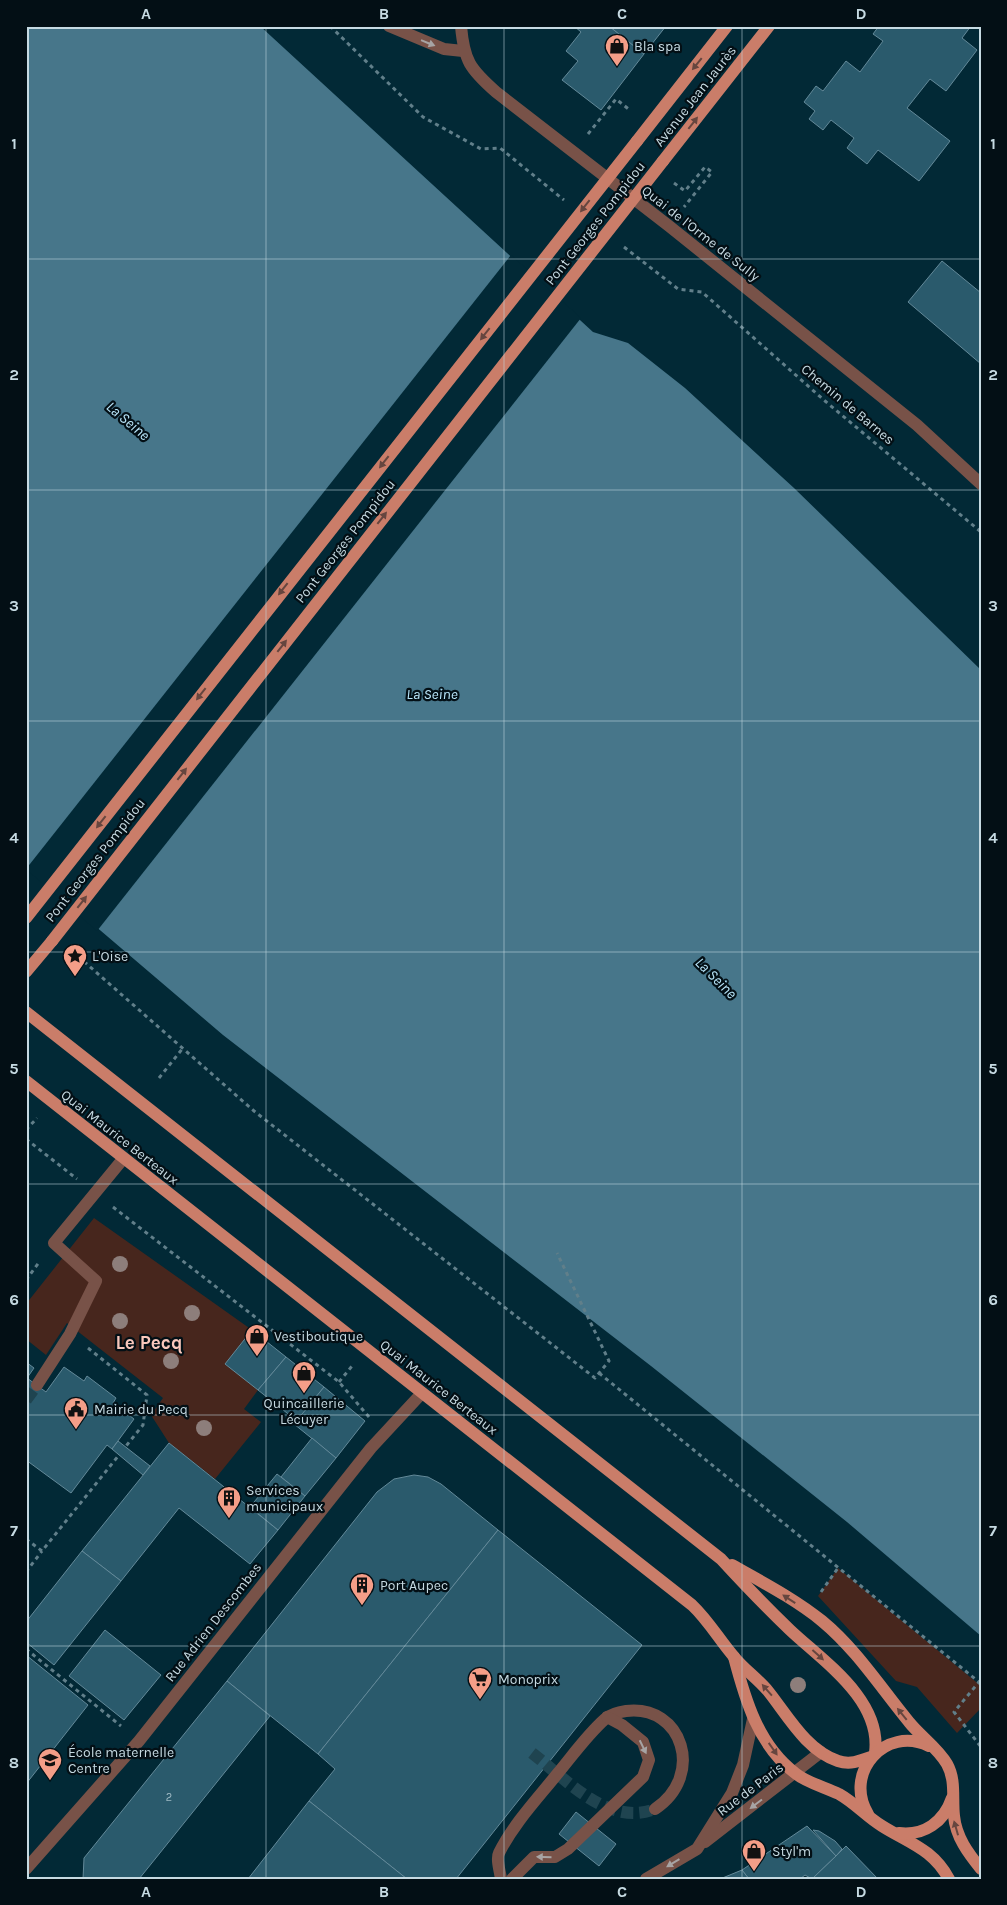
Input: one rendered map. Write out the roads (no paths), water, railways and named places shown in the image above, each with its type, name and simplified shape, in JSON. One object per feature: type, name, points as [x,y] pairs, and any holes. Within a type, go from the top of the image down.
[{"type":"main road","name":"Avenue Jean Jaurès","points":[[637,141],[727,26]]},
{"type":"main road","name":"Avenue Jean Jaurès","points":[[663,161],[769,26]]},
{"type":"main road","name":"Pont Georges Pompidou","points":[[26,918],[637,141]]},
{"type":"main road","name":"Pont Georges Pompidou","points":[[26,972],[663,161]]},
{"type":"main road","points":[[26,1012],[721,1559],[773,1613],[831,1667],[859,1698],[876,1731],[873,1755]]},
{"type":"main road","name":"Quai Maurice Berteaux","points":[[26,1081],[692,1605],[716,1630],[734,1657]]},
{"type":"main road","points":[[721,1559],[771,1587],[821,1621],[850,1649],[914,1729],[935,1750],[950,1768],[956,1830],[977,1864]]},
{"type":"main road","points":[[734,1657],[766,1688],[806,1740],[821,1752],[838,1761],[848,1763],[873,1755]]},
{"type":"main road","points":[[734,1657],[745,1700],[753,1719],[784,1763],[795,1774],[840,1795],[882,1827],[896,1832],[930,1854],[949,1878]]},
{"type":"main road","points":[[874,1820],[863,1803],[860,1788],[864,1769],[873,1755],[886,1745],[900,1741],[919,1742],[935,1750]]},
{"type":"main road","points":[[896,1832],[916,1833],[932,1826],[945,1813],[953,1792]]},
{"type":"street","points":[[391,28],[444,49],[464,51],[461,26]]},
{"type":"street","name":"Quai de l'Orme de Sully","points":[[464,51],[476,74],[917,425],[981,484]]},
{"type":"street","points":[[37,1386],[70,1334],[96,1281],[54,1243],[123,1159]]},
{"type":"street","name":"Rue Adrien Descombes","points":[[26,1869],[139,1741],[386,1432],[422,1393]]},
{"type":"street","points":[[501,1879],[498,1855],[518,1822],[607,1717],[626,1711],[645,1712],[658,1718],[670,1727],[679,1740],[684,1757],[683,1774],[672,1795],[655,1808]]},
{"type":"street","points":[[512,1879],[534,1857],[555,1858],[568,1849],[643,1777],[649,1760],[643,1742],[607,1717]]},
{"type":"street","name":"Rue de Paris","points":[[697,1849],[732,1793],[743,1764],[753,1719]]},
{"type":"street","name":"Rue de Paris","points":[[646,1879],[697,1849],[821,1752]]},
{"type":"water","name":"La Seine","points":[[26,26],[260,26],[593,332],[628,343],[685,388],[794,488],[981,670],[981,1636],[847,1522],[651,1366],[223,1035],[26,867]]},
{"type":"tunnel","points":[[26,1400],[37,1385]]},
{"type":"tunnel","points":[[532,1753],[589,1798],[605,1806],[621,1812],[638,1813],[655,1809]]},
{"type":"place","name":"Bla spa","points":[[617,67]]},
{"type":"place","name":"L'Oise","points":[[75,977]]},
{"type":"place","name":"Vestiboutique","points":[[257,1357]]},
{"type":"place","name":"Quincaillerie Lécuyer","points":[[304,1394]]},
{"type":"place","name":"Mairie du Pecq","points":[[76,1430]]},
{"type":"place","name":"Services municipaux","points":[[229,1519]]},
{"type":"place","name":"Port Aupec","points":[[362,1606]]},
{"type":"place","name":"Monoprix","points":[[480,1700]]},
{"type":"place","name":"École maternelle Centre","points":[[50,1781]]},
{"type":"place","name":"Styl'm","points":[[754,1872]]},
{"type":"district","name":"Le Pecq","points":[[149,1342]]}]
